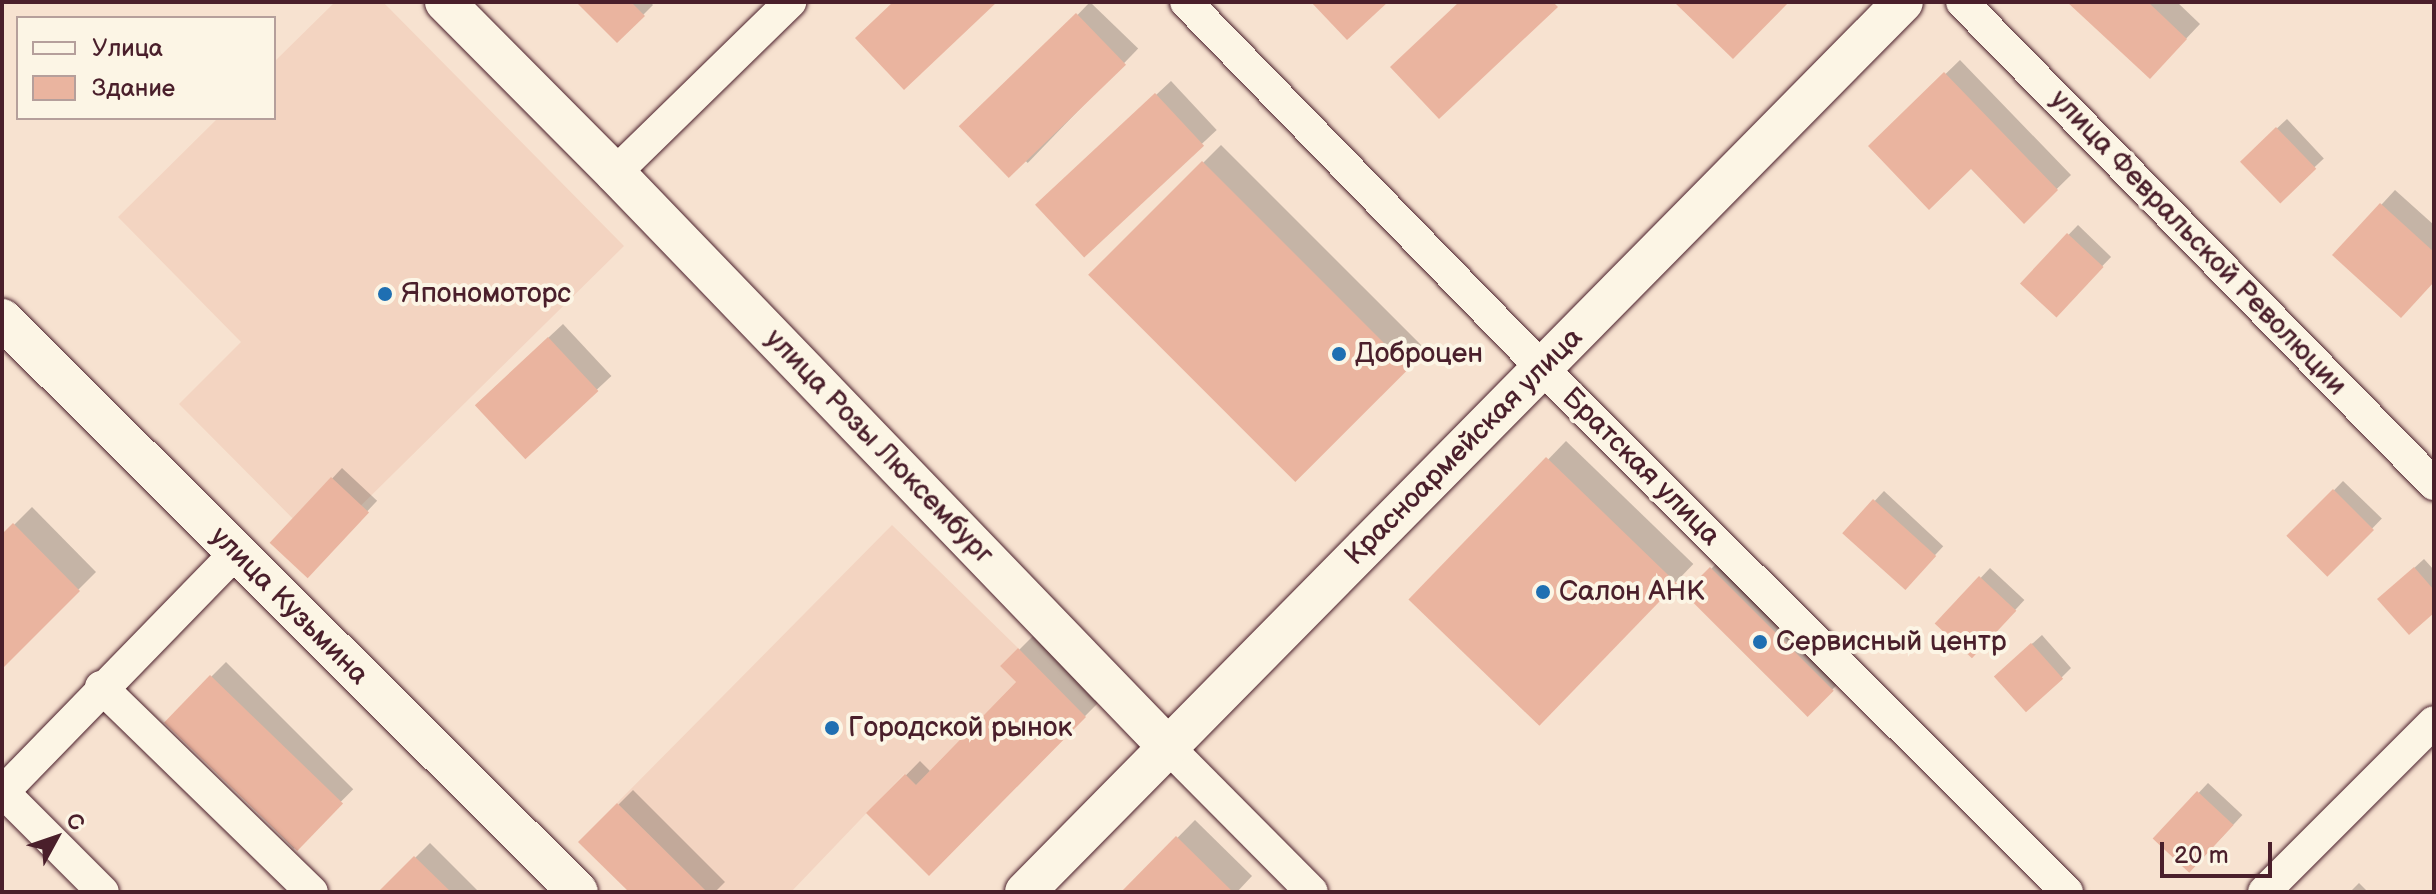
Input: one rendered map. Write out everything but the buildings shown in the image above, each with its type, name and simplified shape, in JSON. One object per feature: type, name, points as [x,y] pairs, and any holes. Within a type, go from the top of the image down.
[{"type":"street","name":"улица Розы Люксембург","points":[[445,2],[615,173],[1168,747],[1312,892]]},
{"type":"street","points":[[615,173],[790,2]]},
{"type":"street","name":"Братская улица","points":[[1186,2],[1542,368],[2067,892]]},
{"type":"street","name":"Красноармейская улица","points":[[1025,892],[1903,2]]},
{"type":"street","name":"улица Февральской Революции","points":[[1962,2],[2434,484]]},
{"type":"street","name":"улица Кузьмина","points":[[2,319],[578,892]]},
{"type":"street","points":[[103,892],[2,792],[101,687],[235,553]]},
{"type":"street","points":[[101,687],[312,892]]},
{"type":"street","points":[[2264,892],[2434,722]]},
{"type":"shaded area","name":"Япономоторс","points":[[335,2],[383,2],[624,246],[320,546],[179,404],[241,342],[118,217],[216,120],[276,120],[276,60]]},
{"type":"shaded area","name":"Городской рынок","points":[[892,525],[1018,648],[1000,666],[1016,682],[916,785],[904,774],[791,892],[707,892],[617,803]]},
{"type":"place","name":"Япономоторс","points":[[385,294]]},
{"type":"place","name":"Доброцен","points":[[1339,354]]},
{"type":"place","name":"Салон АНК","points":[[1543,592]]},
{"type":"place","name":"Сервисный центр","points":[[1760,642]]},
{"type":"place","name":"Городской рынок","points":[[832,728]]}]
